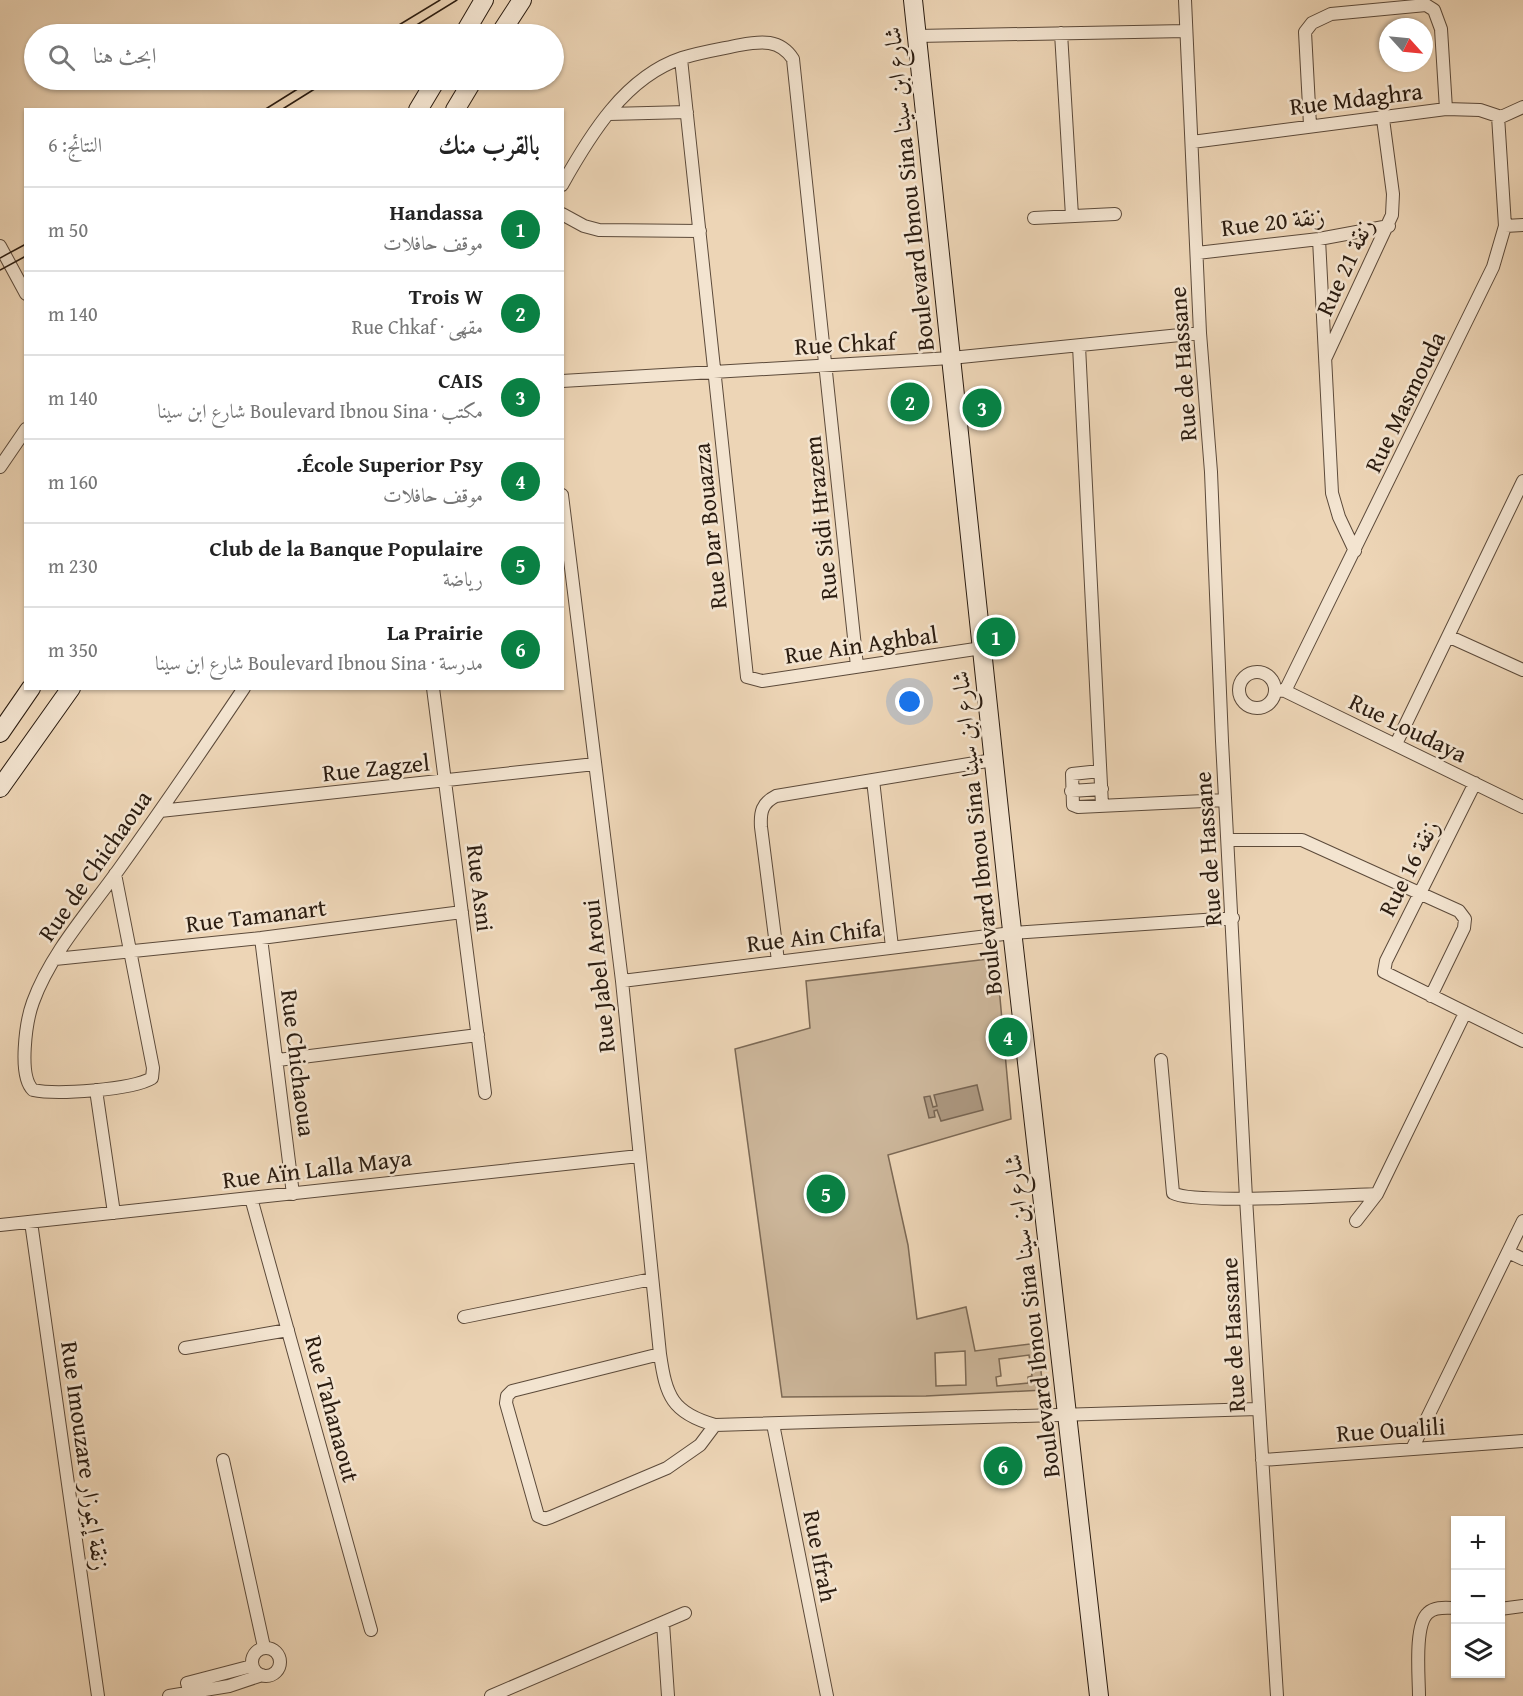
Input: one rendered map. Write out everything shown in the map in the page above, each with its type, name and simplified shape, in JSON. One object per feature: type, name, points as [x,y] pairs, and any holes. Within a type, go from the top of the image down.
[{"type":"main road","points":[[470,24],[484,0]]},
{"type":"main road","points":[[506,24],[522,0]]},
{"type":"main road","name":"Boulevard Ibnou Sina شارع ابن سينا","points":[[913,0],[993,760],[1099,1696]]},
{"type":"main road","points":[[419,108],[430,90]]},
{"type":"main road","points":[[456,108],[467,90]]},
{"type":"main road","points":[[0,733],[30,690]]},
{"type":"main road","points":[[0,789],[70,690]]},
{"type":"street","name":"Rue de Hassane","points":[[1185,0],[1200,333],[1211,472],[1246,1198],[1277,1696]]},
{"type":"street","points":[[1310,125],[1305,32],[1312,22],[1331,14],[1426,5],[1434,10],[1441,29],[1446,110]]},
{"type":"street","points":[[916,36],[1186,31]]},
{"type":"street","points":[[1061,33],[1072,216]]},
{"type":"street","name":"Rue Sidi Hrazem","points":[[681,59],[767,42],[782,47],[793,59],[857,666]]},
{"type":"street","points":[[564,182],[621,97],[645,78],[681,59]]},
{"type":"street","name":"Rue Dar Bouazza","points":[[681,59],[747,677]]},
{"type":"street","points":[[1498,116],[1509,115],[1523,107]]},
{"type":"street","name":"Rue Mdaghra","points":[[1192,142],[1310,125],[1383,119],[1446,110],[1480,110],[1498,116]]},
{"type":"street","points":[[609,114],[687,112]]},
{"type":"street","name":"Rue Masmouda","points":[[1280,690],[1355,551],[1483,291],[1499,250],[1505,226],[1498,116]]},
{"type":"street","name":"Rue 21 زنقة","points":[[1325,359],[1389,226],[1393,194],[1383,119]]},
{"type":"street","points":[[1034,218],[1115,214]]},
{"type":"street","points":[[564,215],[584,226],[599,230],[700,231]]},
{"type":"street","points":[[1505,226],[1523,225]]},
{"type":"street","name":"Rue 20 زنقة","points":[[1197,253],[1319,239],[1389,226]]},
{"type":"street","points":[[1319,239],[1332,493],[1341,525],[1355,551]]},
{"type":"street","points":[[0,246],[24,290]]},
{"type":"street","name":"Rue Chkaf","points":[[564,381],[951,358],[1200,333]]},
{"type":"street","points":[[1079,346],[1102,805]]},
{"type":"street","points":[[0,467],[24,432]]},
{"type":"street","points":[[1396,744],[1523,481]]},
{"type":"street","name":"Rue Jabel Aroui","points":[[564,511],[622,981],[660,1354],[665,1383],[678,1408],[688,1415],[715,1425]]},
{"type":"street","points":[[1449,636],[1523,670]]},
{"type":"street","name":"Rue Ain Aghbal","points":[[747,677],[762,681],[982,648]]},
{"type":"street","points":[[1252,673],[1268,676],[1280,690],[1268,704],[1253,708],[1241,698],[1239,690],[1245,676],[1252,673]]},
{"type":"street","name":"Rue de Chichaoua","points":[[96,1090],[43,1092],[28,1085],[25,1074],[28,1024],[33,1003],[55,959],[160,812],[243,690]]},
{"type":"street","name":"Rue Asni","points":[[433,690],[485,1093]]},
{"type":"street","points":[[1220,692],[1239,690]]},
{"type":"street","name":"Rue Loudaya","points":[[1280,690],[1523,807]]},
{"type":"street","points":[[778,962],[761,827],[762,808],[768,800],[776,796],[993,760]]},
{"type":"street","name":"Rue Zagzel","points":[[160,812],[595,764]]},
{"type":"street","points":[[1100,771],[1072,774],[1072,803],[1075,806],[1226,800]]},
{"type":"street","points":[[873,780],[892,947]]},
{"type":"street","name":"Rue 16 زنقة","points":[[1431,996],[1384,972],[1386,962],[1475,783]]},
{"type":"street","points":[[1071,791],[1101,789]]},
{"type":"street","points":[[1228,840],[1302,840],[1459,911],[1465,918],[1464,928],[1431,996],[1523,1041]]},
{"type":"street","points":[[114,1213],[96,1090],[144,1083],[152,1078],[153,1068],[115,874]]},
{"type":"street","name":"Rue Tamanart","points":[[55,959],[261,938],[462,912]]},
{"type":"street","name":"Rue Ain Chifa","points":[[622,981],[1012,933],[1233,918]]},
{"type":"street","name":"Rue Chichaoua","points":[[261,938],[293,1194]]},
{"type":"street","points":[[1356,1221],[1377,1194],[1465,1013]]},
{"type":"street","points":[[278,1060],[478,1035]]},
{"type":"street","points":[[1161,1060],[1173,1193],[1183,1196],[1246,1198],[1377,1194]]},
{"type":"street","name":"Rue Aïn Lalla Maya","points":[[0,1225],[293,1194],[473,1172],[639,1156]]},
{"type":"street","name":"Rue Tahanaout","points":[[251,1198],[371,1630]]},
{"type":"street","points":[[1412,1449],[1523,1221]]},
{"type":"street","name":"Rue Imouzare زنقة إيموزار","points":[[31,1222],[98,1696]]},
{"type":"street","points":[[1508,1252],[1523,1259]]},
{"type":"street","points":[[464,1317],[652,1279]]},
{"type":"street","points":[[185,1348],[288,1330]]},
{"type":"street","points":[[660,1354],[512,1391],[507,1396],[506,1403],[536,1513],[545,1519],[667,1468],[700,1445],[715,1425],[1258,1409]]},
{"type":"street","name":"Rue Ifrah","points":[[772,1424],[827,1696]]},
{"type":"street","name":"Rue Oualili","points":[[1262,1460],[1523,1442]]},
{"type":"street","points":[[223,1460],[264,1647]]},
{"type":"street","points":[[1505,1608],[1523,1606]]},
{"type":"street","points":[[1419,1696],[1422,1623],[1428,1612],[1440,1608],[1451,1608]]},
{"type":"street","points":[[491,1696],[685,1613]]},
{"type":"street","points":[[663,1623],[668,1696]]},
{"type":"street","points":[[252,1666],[253,1654],[264,1647]]},
{"type":"street","points":[[189,1688],[229,1686],[274,1673],[280,1663],[276,1651],[264,1647]]},
{"type":"street","points":[[169,1696],[227,1672],[252,1666]]},
{"type":"street","points":[[252,1666],[262,1675]]},
{"type":"street","points":[[227,1672],[229,1686]]},
{"type":"shaded area","points":[[988,959],[997,965],[1011,1119],[888,1155],[908,1245],[917,1319],[966,1307],[975,1351],[1038,1343],[1043,1390],[926,1396],[782,1397],[735,1049],[810,1028],[806,981]],"holes":[[[965,1351],[966,1385],[936,1386],[935,1353]],[[1029,1355],[1032,1376],[1028,1377],[1028,1383],[997,1386],[996,1377],[1001,1376],[999,1359]]]},
{"type":"shaded area","points":[[977,1085],[983,1110],[941,1121],[937,1110],[934,1111],[935,1117],[929,1118],[924,1097],[930,1096],[933,1107],[937,1106],[934,1095]]},
{"type":"tram line","points":[[400,24],[440,0]]},
{"type":"tram line","points":[[418,24],[457,0]]},
{"type":"tram line","points":[[267,108],[296,90]]},
{"type":"tram line","points":[[284,108],[313,90]]},
{"type":"tram line","points":[[0,258],[24,245]]},
{"type":"tram line","points":[[0,270],[24,257]]},
{"type":"place","name":"Trois W","points":[[910,402]]},
{"type":"place","name":"CAIS","points":[[982,408]]},
{"type":"place","name":"Handassa","points":[[996,637]]},
{"type":"place","name":"École Superior Psy.","points":[[1008,1037]]},
{"type":"place","name":"Club de la Banque Populaire","points":[[826,1194]]},
{"type":"place","name":"La Prairie","points":[[1003,1466]]}]
